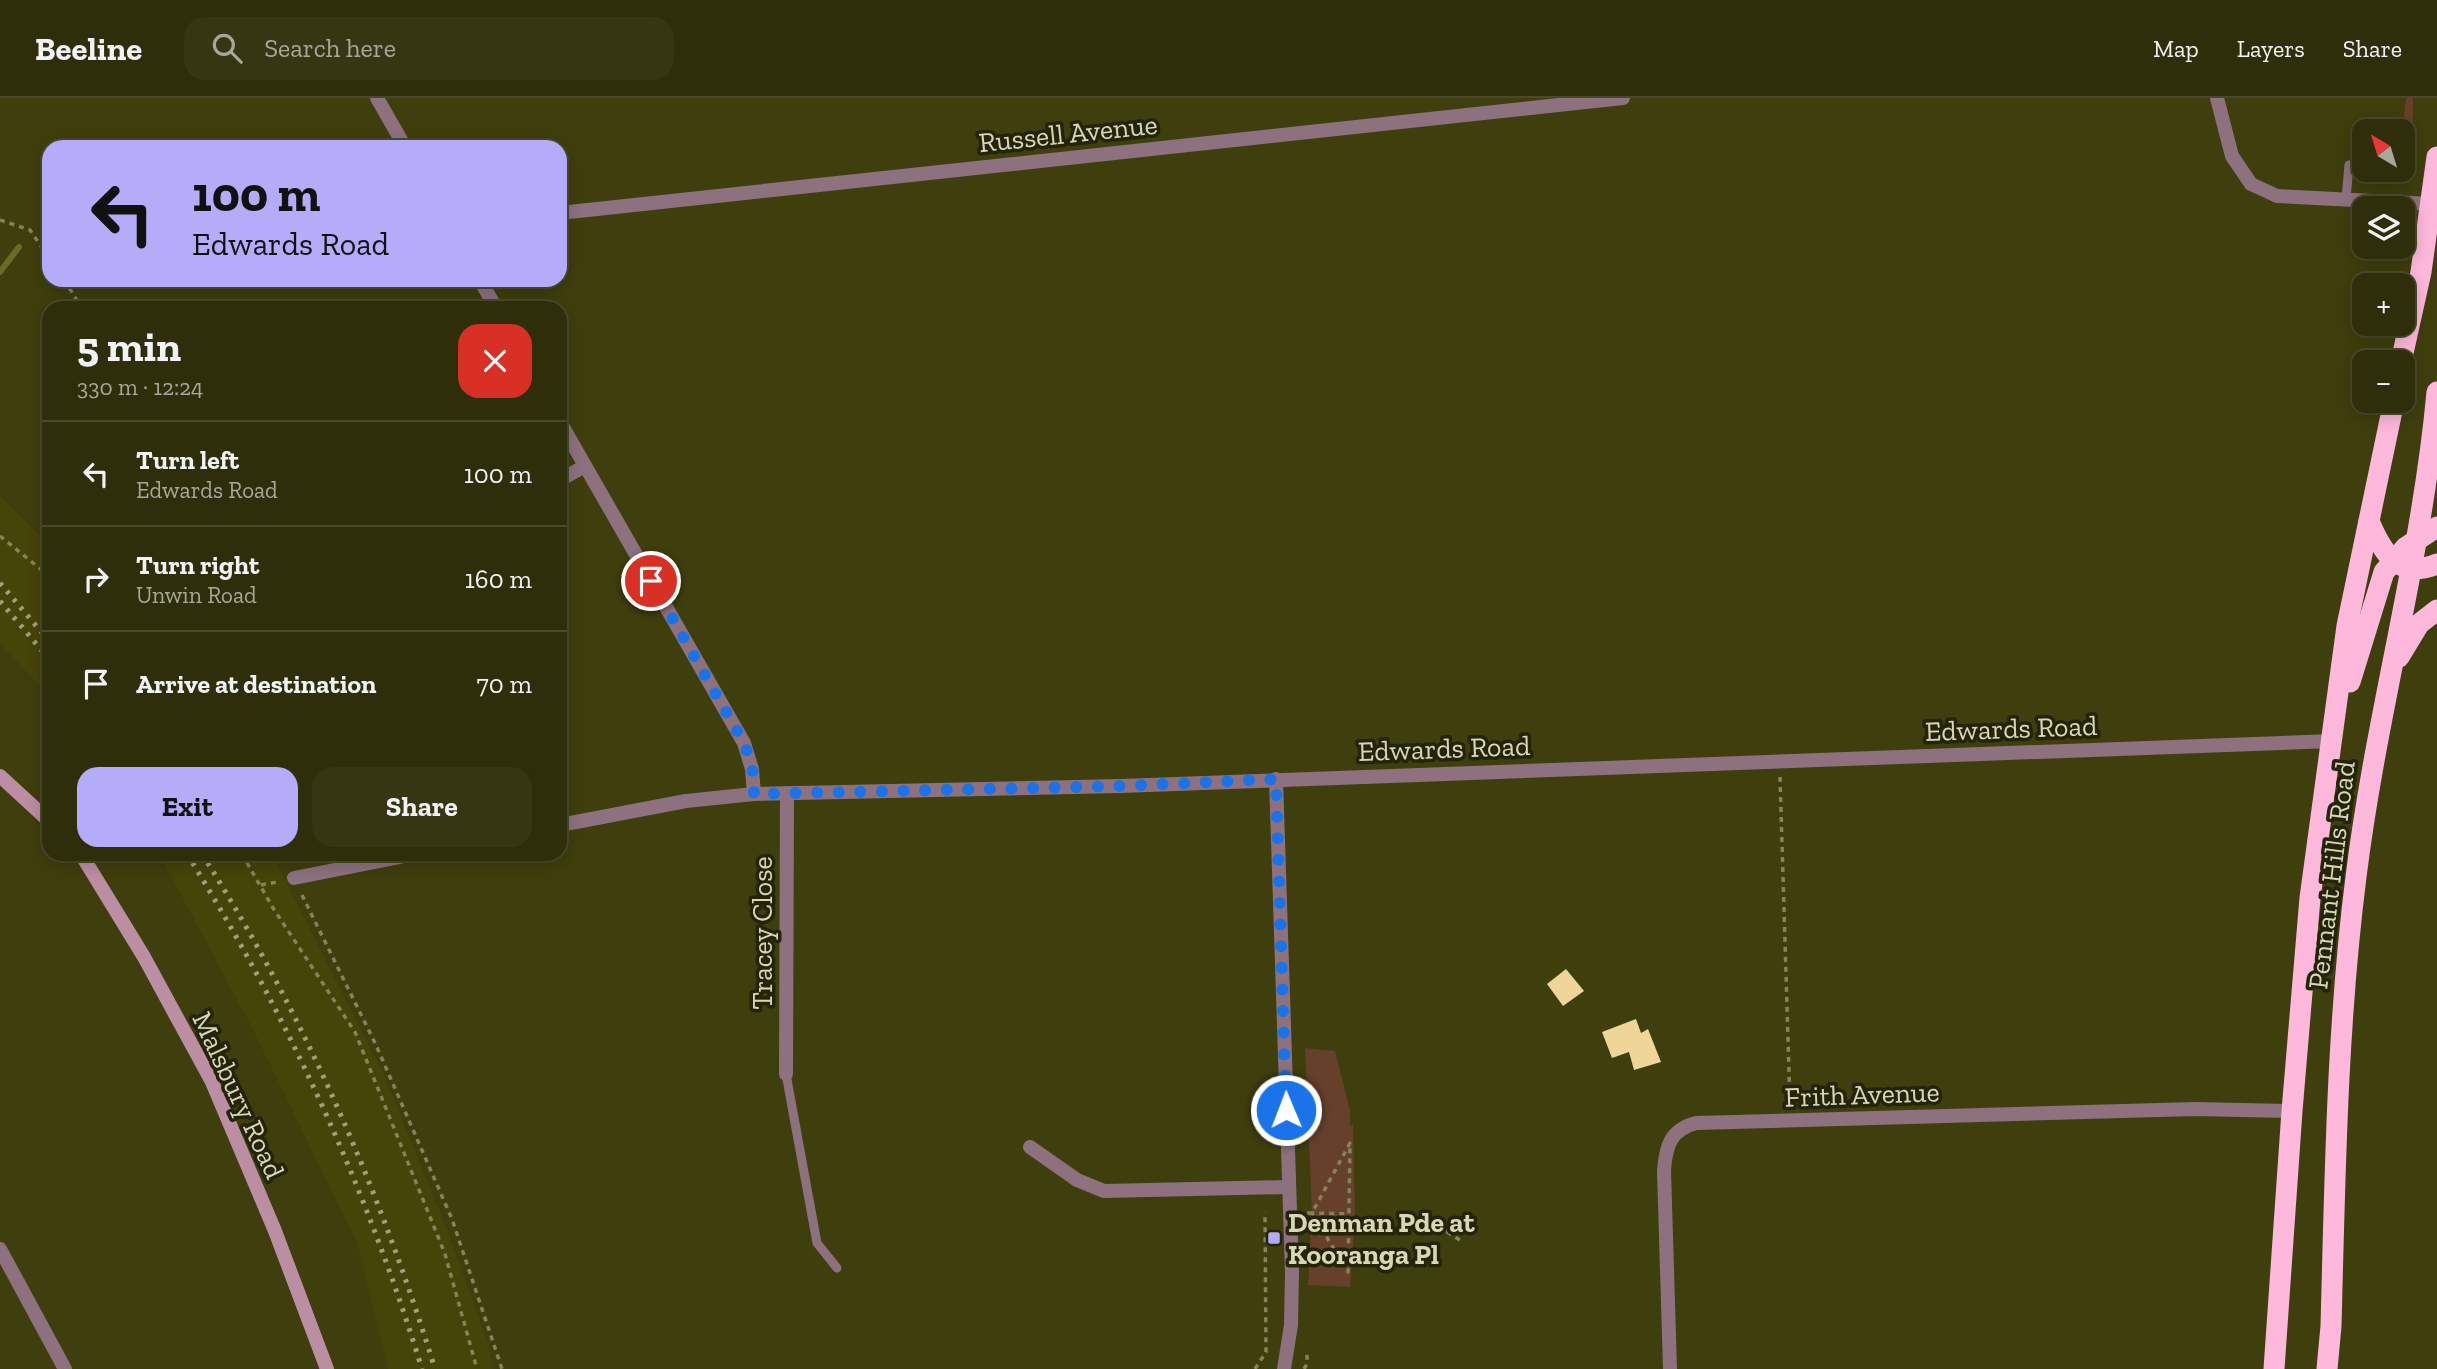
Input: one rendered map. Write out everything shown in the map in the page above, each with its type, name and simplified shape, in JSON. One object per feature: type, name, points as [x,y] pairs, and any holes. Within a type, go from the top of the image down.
[{"type":"highway","points":[[2404,350],[2421,272],[2437,157]]},
{"type":"highway","points":[[2332,741],[2379,584],[2402,564],[2417,539],[2437,392]]},
{"type":"highway","name":"Pennant Hills Road","points":[[2274,1369],[2291,1111],[2310,898],[2347,626],[2392,413]]},
{"type":"highway","points":[[2369,521],[2381,545],[2402,564],[2420,569],[2437,565]]},
{"type":"highway","points":[[2417,539],[2437,527]]},
{"type":"highway","name":"Pennant Hills Road","points":[[2327,1369],[2331,1326],[2341,1025],[2356,878],[2400,623],[2402,564]]},
{"type":"highway","points":[[2400,623],[2424,578],[2437,565]]},
{"type":"highway","points":[[2387,688],[2407,642],[2419,624],[2437,610]]},
{"type":"street","points":[[377,98],[401,140]]},
{"type":"street","name":"Russell Avenue","points":[[567,212],[1623,98]]},
{"type":"street","points":[[2217,98],[2232,156],[2251,184],[2277,196],[2431,204]]},
{"type":"street","points":[[567,434],[744,743],[752,765],[754,794]]},
{"type":"street","points":[[567,476],[585,466]]},
{"type":"street","name":"Edwards Road","points":[[567,824],[686,801],[754,794],[1121,786],[2332,741]]},
{"type":"street","points":[[0,776],[42,815]]},
{"type":"street","points":[[1276,779],[1292,1272],[1291,1325],[1284,1369]]},
{"type":"street","name":"Tracey Close","points":[[786,1074],[787,793]]},
{"type":"street","name":"Malsbury Road","points":[[84,861],[144,957],[212,1082],[275,1231],[327,1369]]},
{"type":"street","points":[[294,878],[380,861]]},
{"type":"street","name":"Frith Avenue","points":[[1670,1369],[1664,1170],[1666,1147],[1683,1126],[1696,1123],[2195,1109],[2291,1111]]},
{"type":"street","points":[[1030,1147],[1077,1181],[1104,1191],[1288,1187]]},
{"type":"street","points":[[0,1249],[65,1369]]},
{"type":"lane","points":[[2346,199],[2349,165]]},
{"type":"lane","points":[[786,1074],[817,1242],[837,1268]]},
{"type":"path","points":[[0,220],[30,230],[42,248]]},
{"type":"path","points":[[0,536],[42,570]]},
{"type":"path","points":[[1779,761],[1791,1121]]},
{"type":"path","points":[[246,861],[273,908],[355,1032],[445,1254],[477,1369]]},
{"type":"path","points":[[294,878],[376,1045],[452,1219],[502,1369]]},
{"type":"path","points":[[1350,1143],[1348,1272],[1312,1213],[1350,1143]]},
{"type":"path","points":[[1255,1369],[1266,1352],[1265,1212]]},
{"type":"path","points":[[1312,1213],[1349,1214]]},
{"type":"path","points":[[1463,1242],[1445,1231],[1468,1228]]},
{"type":"path","points":[[1304,1369],[1307,1364]]},
{"type":"shaded area","points":[[2406,98],[2413,98],[2413,119],[2403,119]]},
{"type":"shaded area","points":[[0,496],[42,537],[42,688],[0,643]]},
{"type":"shaded area","points":[[163,861],[276,861],[384,1075],[445,1224],[487,1340],[494,1369],[388,1369],[357,1242],[249,1022]]},
{"type":"shaded area","points":[[1305,1048],[1335,1051],[1350,1110],[1350,1128],[1353,1123],[1355,1215],[1350,1287],[1308,1285],[1312,1213]]},
{"type":"building","points":[[1566,969],[1584,991],[1563,1006],[1547,984]]},
{"type":"building","points":[[1636,1019],[1641,1033],[1648,1029],[1661,1062],[1634,1070],[1629,1052],[1612,1058],[1602,1032]]},
{"type":"waterway","points":[[0,272],[19,247]]},
{"type":"railway","points":[[0,583],[42,633]]},
{"type":"railway","points":[[0,601],[42,651]]},
{"type":"railway","points":[[191,861],[258,977],[321,1104],[376,1235],[422,1369]]},
{"type":"railway","points":[[206,861],[274,977],[336,1104],[389,1235],[435,1369]]},
{"type":"place","name":"Denman Pde at Kooranga Pl","points":[[1274,1238]]},
{"type":"route","points":[[651,581],[744,743],[752,765],[754,794],[1121,786],[1276,779],[1286,1110]]}]
